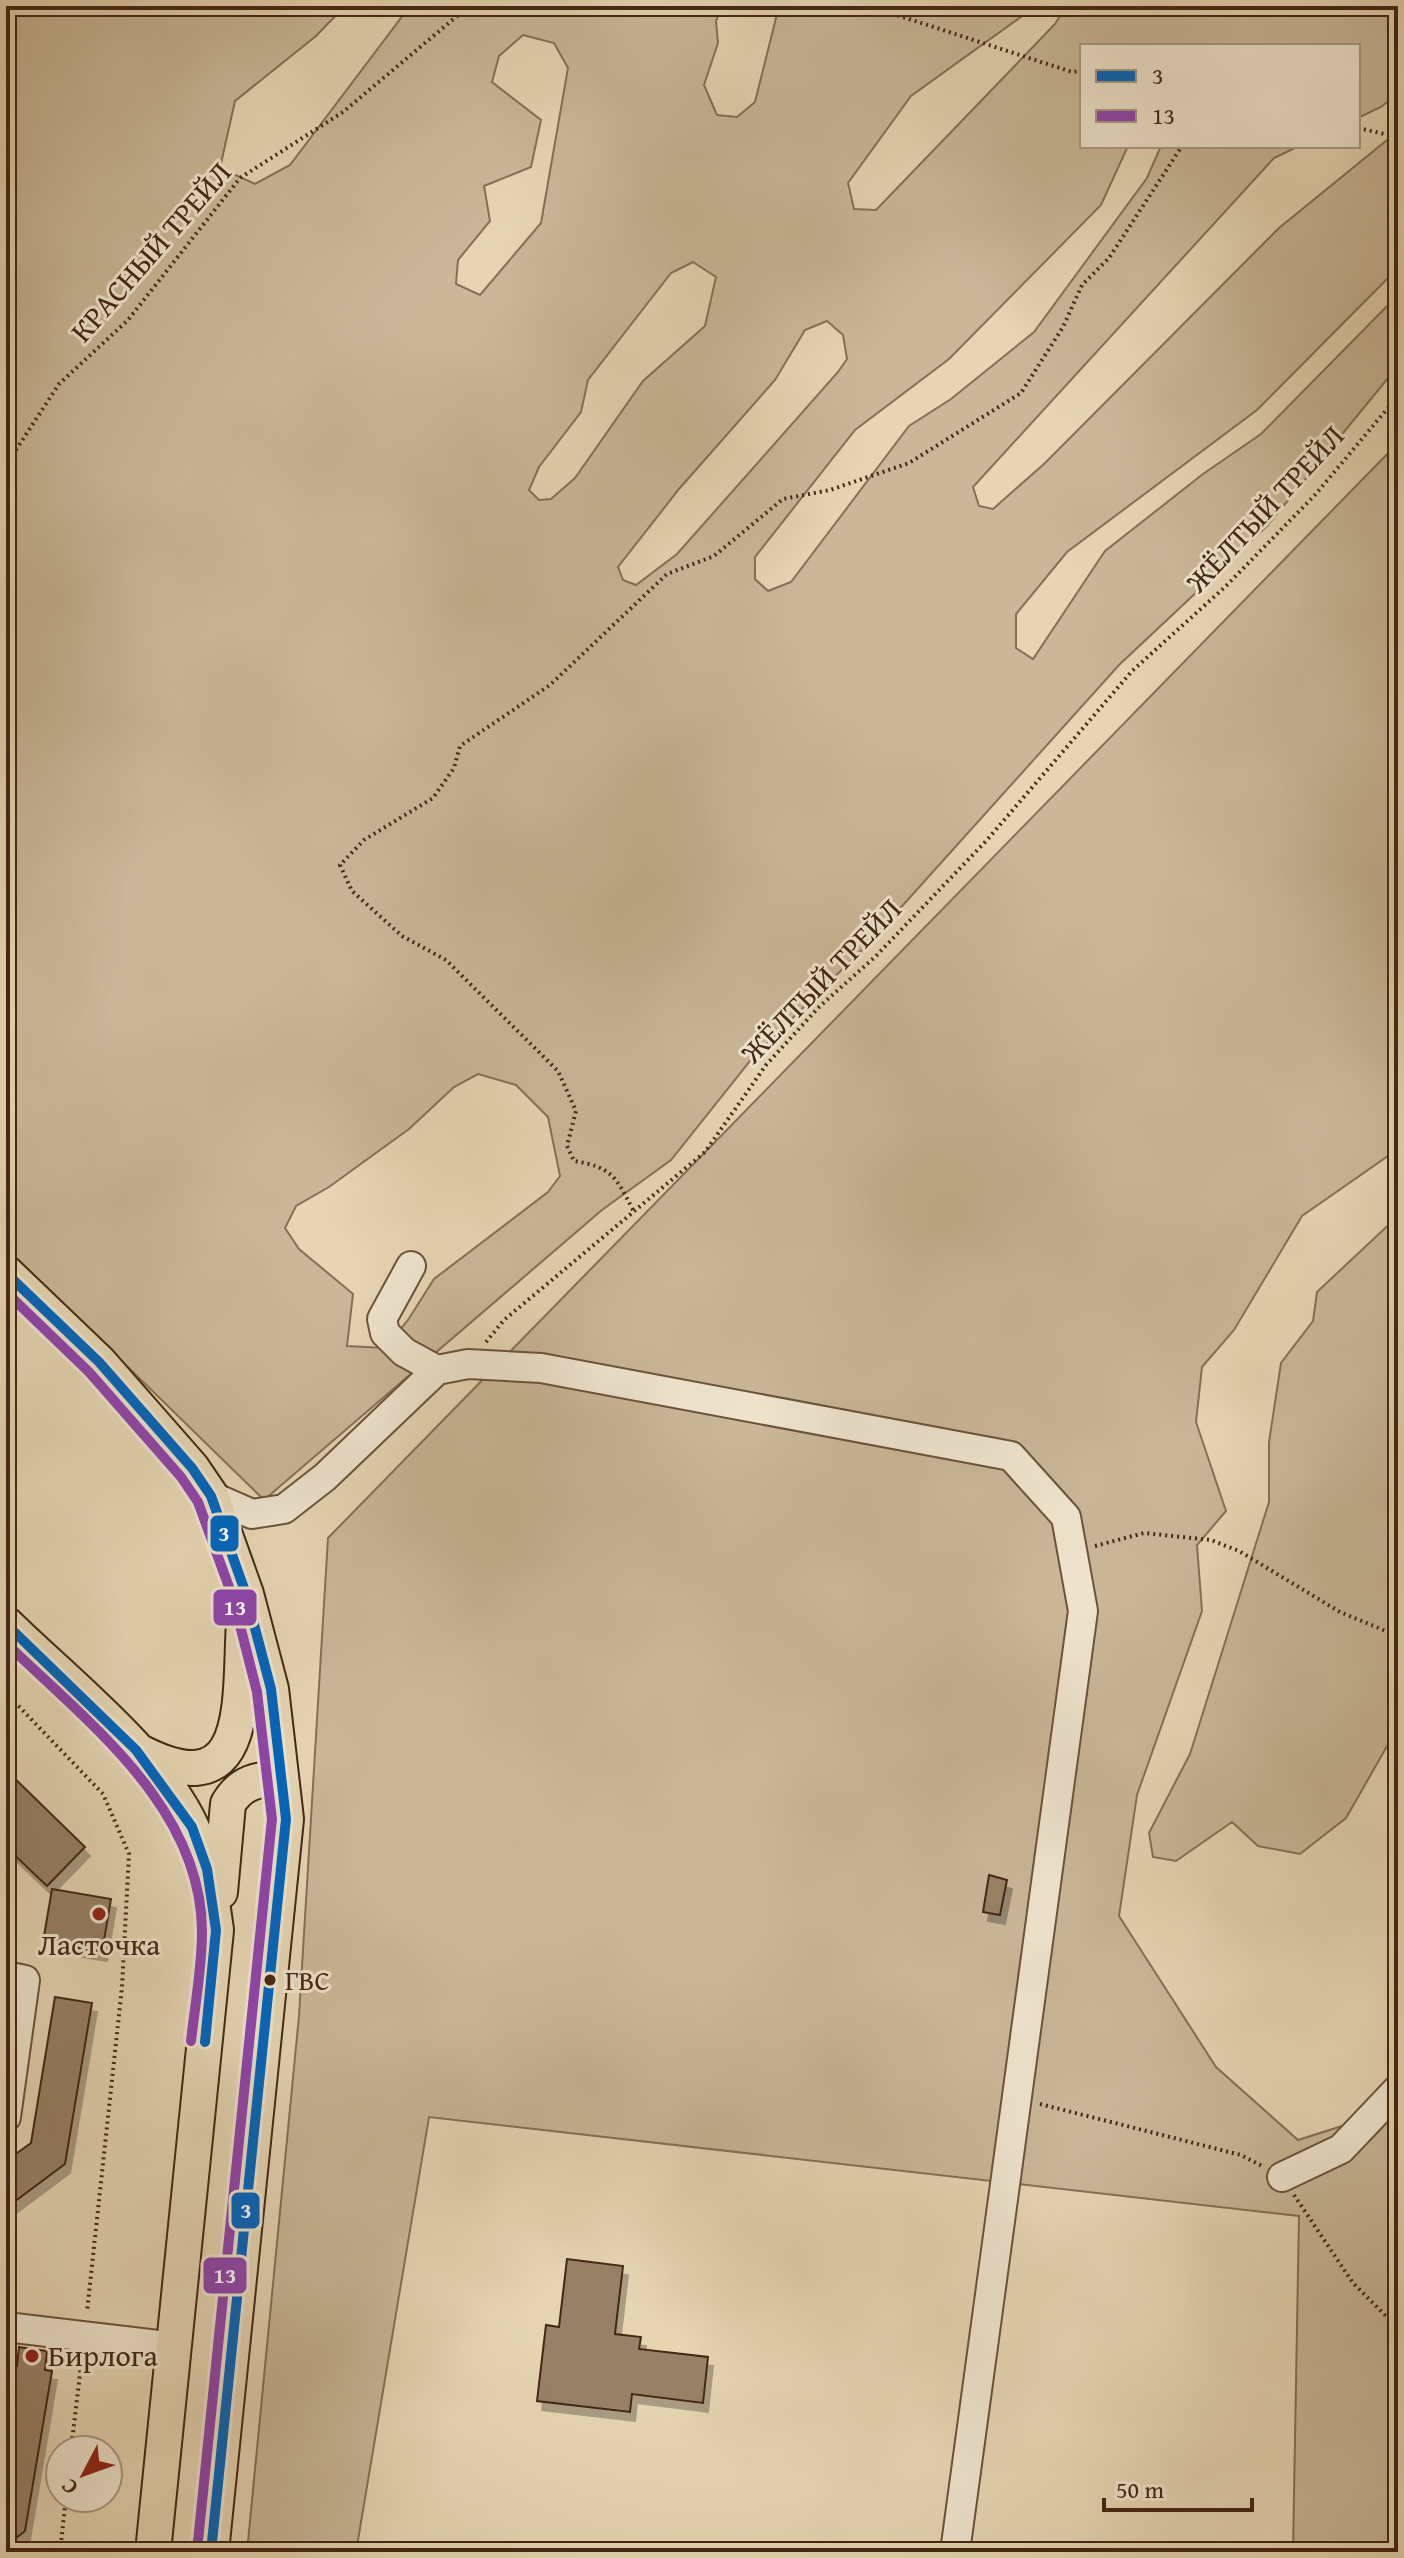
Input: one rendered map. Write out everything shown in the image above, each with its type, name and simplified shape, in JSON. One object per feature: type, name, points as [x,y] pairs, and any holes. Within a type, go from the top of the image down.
[{"type":"main road","points":[[6,1273],[99,1362],[192,1468],[211,1496],[246,1594],[271,1689],[286,1819],[211,2552]]},
{"type":"main road","points":[[136,1750],[169,1767],[193,1770],[213,1764],[227,1751],[237,1726],[246,1594]]},
{"type":"main road","points":[[6,1624],[136,1750],[192,1827],[207,1869],[216,1930]]},
{"type":"main road","points":[[153,2552],[228,1804],[234,1793],[248,1783],[281,1779]]},
{"type":"lane","points":[[411,1266],[386,1306],[382,1319],[385,1333],[404,1352],[437,1370]]},
{"type":"lane","points":[[211,1496],[252,1514],[284,1509],[325,1477],[437,1370],[468,1364],[541,1368],[1011,1456],[1066,1517],[1083,1611],[955,2552]]},
{"type":"lane","points":[[6,1976],[25,1980],[6,2117]]},
{"type":"lane","points":[[1282,2177],[1341,2149],[1398,2089]]},
{"type":"lane","points":[[6,2327],[175,2347]]},
{"type":"path","name":"КРАСНЫЙ ТРЕЙЛ","points":[[6,465],[59,384],[128,320],[240,178],[343,112],[469,6]]},
{"type":"path","points":[[869,6],[1072,72],[1080,71]]},
{"type":"path","points":[[1360,128],[1398,137]]},
{"type":"path","points":[[633,1210],[617,1179],[599,1165],[574,1161],[567,1146],[576,1111],[558,1071],[446,960],[402,936],[352,891],[340,865],[364,840],[433,798],[454,768],[460,746],[550,685],[667,574],[714,556],[783,499],[830,490],[909,463],[1021,393],[1063,327],[1082,285],[1109,258],[1181,148]]},
{"type":"path","name":"ЖЁЛТЫЙ ТРЕЙЛ","points":[[468,1364],[504,1320],[705,1152],[766,1065],[818,1008],[876,956],[987,840],[1132,671],[1225,587],[1315,495],[1398,396]]},
{"type":"path","points":[[1072,1552],[1144,1533],[1211,1540],[1239,1551],[1340,1612],[1398,1636]]},
{"type":"path","points":[[6,1693],[103,1794],[129,1854],[122,1987],[73,2434]]},
{"type":"path","points":[[1016,2098],[1241,2155],[1282,2177],[1353,2283],[1398,2328]]},
{"type":"path","points":[[60,2552],[64,2514]]},
{"type":"shaded area","points":[[6,6],[345,6],[316,36],[235,101],[220,168],[255,184],[290,165],[410,6],[722,6],[716,21],[718,43],[704,85],[717,115],[737,117],[755,102],[779,6],[1036,6],[911,96],[848,183],[854,209],[876,210],[1055,24],[1066,6],[1398,6],[1398,93],[1381,107],[1360,117],[1360,44],[1080,44],[1080,148],[1127,148],[1101,205],[949,359],[855,430],[755,557],[755,579],[768,591],[791,582],[909,426],[951,399],[1034,332],[1147,178],[1160,148],[1295,148],[1274,158],[973,487],[979,506],[993,509],[1044,464],[1279,228],[1398,131],[1398,268],[1257,410],[1067,552],[1016,614],[1016,648],[1033,659],[1105,551],[1203,474],[1261,434],[1398,295],[1398,366],[1267,526],[1119,665],[868,944],[754,1056],[671,1160],[602,1210],[264,1500],[6,1248]],"holes":[[[523,35],[554,43],[568,68],[541,223],[480,295],[456,284],[458,260],[490,221],[484,186],[531,167],[541,120],[492,82],[499,56]],[[693,262],[716,277],[705,326],[643,381],[575,478],[551,499],[539,500],[529,490],[539,467],[581,412],[588,380],[671,273]],[[827,321],[843,335],[847,359],[838,372],[677,554],[636,585],[623,580],[618,567],[679,489],[775,380],[805,330]],[[478,1074],[516,1085],[548,1117],[560,1176],[548,1192],[434,1279],[408,1320],[385,1348],[347,1346],[353,1294],[299,1249],[285,1228],[296,1206],[329,1187],[409,1129],[454,1087]]]},
{"type":"shaded area","points":[[1398,443],[1398,1149],[1302,1216],[1234,1330],[1202,1367],[1196,1422],[1226,1511],[1197,1545],[1202,1611],[1137,1795],[1119,1916],[1216,2067],[1298,2140],[1398,2108],[1398,2552],[1293,2552],[1299,2216],[429,2117],[356,2552],[247,2552],[299,2016],[328,1538]]},
{"type":"shaded area","points":[[1398,1216],[1398,1727],[1346,1818],[1300,1854],[1258,1846],[1232,1822],[1176,1861],[1153,1857],[1149,1833],[1190,1754],[1269,1502],[1269,1442],[1281,1363],[1313,1321],[1317,1292]]},
{"type":"building","points":[[6,1770],[85,1847],[47,1886],[6,1847]]},
{"type":"building","points":[[989,1875],[1007,1880],[1000,1915],[983,1912]]},
{"type":"building","points":[[52,1889],[111,1899],[102,1952],[43,1942]]},
{"type":"building","points":[[55,1997],[92,2003],[65,2164],[6,2208],[6,2161],[31,2143]]},
{"type":"building","points":[[567,2259],[623,2266],[615,2334],[641,2337],[639,2349],[708,2357],[703,2403],[632,2394],[630,2412],[537,2401],[546,2325],[559,2327]]},
{"type":"building","points":[[19,2347],[47,2351],[45,2370],[52,2371],[25,2531],[6,2546],[6,2408],[12,2365],[17,2366]]},
{"type":"transit line","name":"3","points":[[6,1273],[99,1362],[192,1468],[211,1496],[246,1594],[271,1689],[286,1819],[211,2552]]},
{"type":"transit line","name":"13","points":[[6,1292],[89,1372],[181,1477],[198,1502],[233,1598],[257,1692],[272,1819],[197,2551]]},
{"type":"transit line","name":"3","points":[[6,1624],[136,1750],[192,1827],[207,1869],[216,1930],[205,2042]]},
{"type":"transit line","name":"13","points":[[6,1643],[104,1736],[134,1770],[161,1806],[183,1845],[197,1887],[202,1932],[191,2041]]},
{"type":"place","name":"Ласточка","points":[[99,1914]]},
{"type":"place","name":"ГВС","points":[[270,1980]]},
{"type":"place","name":"Бирлога","points":[[32,2356]]}]
